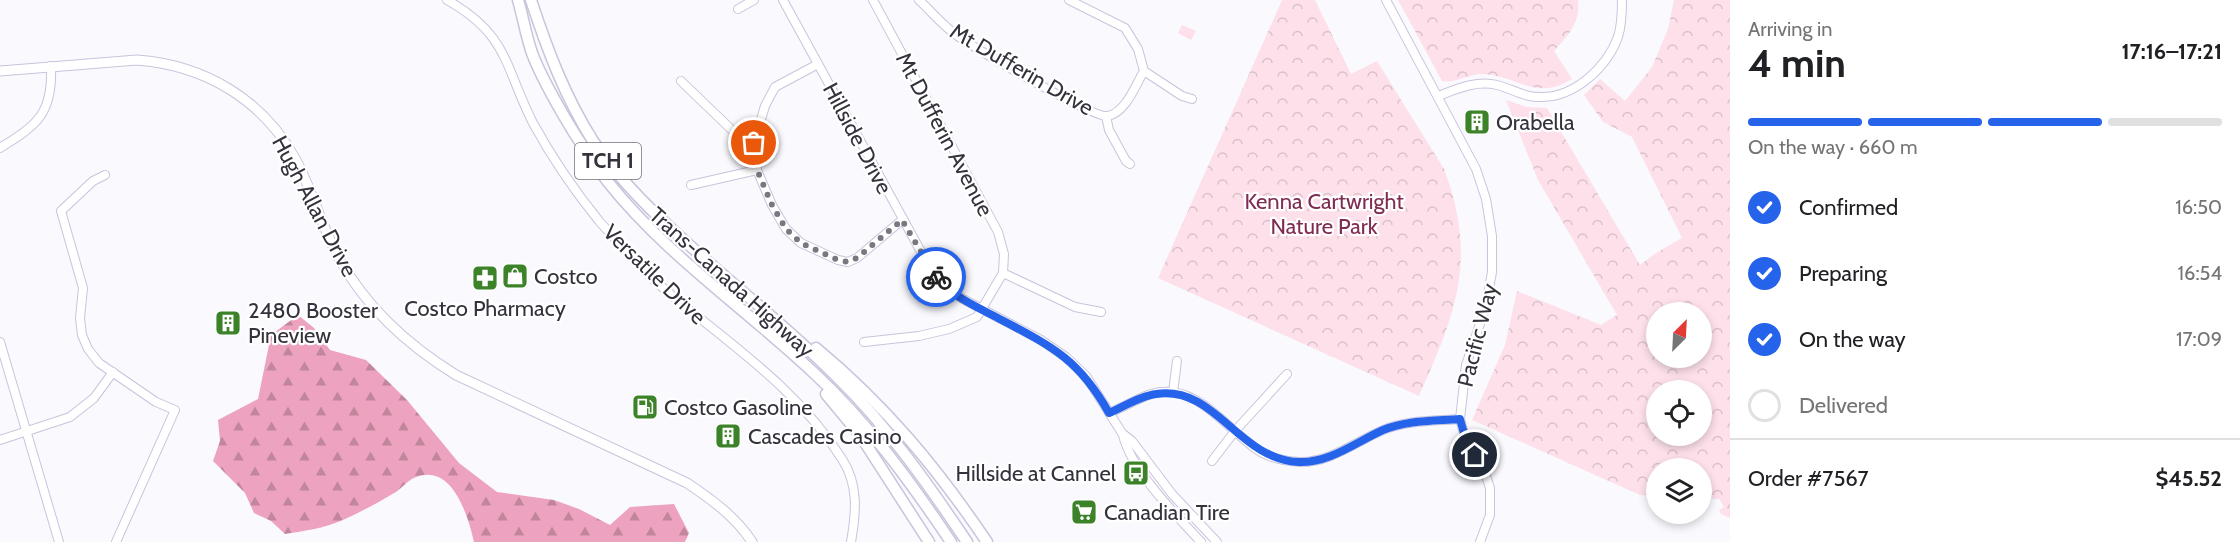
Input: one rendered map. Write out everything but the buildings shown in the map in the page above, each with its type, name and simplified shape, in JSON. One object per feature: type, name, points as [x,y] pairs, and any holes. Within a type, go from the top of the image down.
[{"type":"highway","name":"Trans-Canada Highway","points":[[518,0],[533,54],[556,103],[584,150],[608,183],[636,214],[687,262],[789,351],[855,413],[912,484],[951,542]]},
{"type":"highway","name":"Trans-Canada Highway","points":[[531,0],[548,51],[567,94],[594,142],[645,205],[838,377],[881,424],[914,465],[967,542]]},
{"type":"highway","points":[[772,318],[830,360],[896,422],[953,491],[987,542]]},
{"type":"highway","points":[[789,351],[808,377],[832,400],[860,435],[929,542]]},
{"type":"main road","name":"Hugh Allan Drive","points":[[0,70],[136,60],[157,62],[197,73],[229,88],[255,108],[278,132],[296,160],[341,262],[368,299],[407,340],[434,362],[456,375],[687,483],[714,501],[752,540]]},
{"type":"street","name":"Versatile Drive","points":[[447,0],[478,20],[498,44],[508,61],[528,111],[547,149],[568,182],[598,220],[654,280],[789,392],[819,426],[843,459],[852,479],[856,503],[851,542]]},
{"type":"street","points":[[738,9],[754,0]]},
{"type":"street","name":"Hillside Drive","points":[[783,0],[931,270],[944,286],[981,310],[1041,340],[1066,357],[1086,376],[1122,433],[1132,441],[1166,487],[1216,542]]},
{"type":"street","name":"Mt Dufferin Avenue","points":[[873,0],[998,232],[1004,254],[1003,273]]},
{"type":"street","name":"Mt Dufferin Drive","points":[[919,0],[958,37],[1095,114],[1106,116],[1121,110],[1144,71]]},
{"type":"street","points":[[1069,0],[1125,28],[1138,49],[1144,71],[1182,96],[1192,99]]},
{"type":"street","name":"Pacific Way","points":[[1386,0],[1476,169],[1486,199],[1492,236],[1492,272],[1486,306],[1466,365],[1460,419],[1465,437],[1490,488],[1491,515],[1480,542]]},
{"type":"street","points":[[1438,96],[1466,86],[1484,83],[1527,97],[1543,98],[1560,95],[1576,87],[1594,73],[1618,38],[1622,19],[1622,0]]},
{"type":"street","points":[[818,64],[776,87],[765,106],[754,143],[757,170],[772,205],[786,229],[801,243],[838,260],[848,262],[857,258],[902,220]]},
{"type":"street","points":[[0,148],[26,132],[39,120],[47,106],[51,90],[51,66]]},
{"type":"street","points":[[681,81],[735,133],[754,143]]},
{"type":"street","points":[[1106,116],[1109,130],[1126,161],[1130,164]]},
{"type":"street","points":[[691,185],[757,170]]},
{"type":"street","points":[[105,175],[93,181],[61,211],[83,288],[80,318],[82,334],[88,350],[113,372],[156,402],[175,410],[116,542]]},
{"type":"street","points":[[864,342],[919,336],[949,329],[977,317],[1003,273],[1075,307],[1101,312]]},
{"type":"street","points":[[0,342],[59,542]]},
{"type":"street","points":[[1173,392],[1177,361]]},
{"type":"street","points":[[0,440],[70,417],[94,398],[113,372]]},
{"type":"street","points":[[1212,461],[1235,431],[1287,374]]},
{"type":"street","points":[[1109,413],[1152,394],[1173,392],[1205,404],[1257,450],[1276,458],[1299,462],[1324,460],[1384,430],[1405,423],[1460,419]]},
{"type":"street","name":"Hillside Drive","points":[[1122,433],[1125,446],[1152,485],[1201,542]]},
{"type":"green space","name":"Kenna Cartwright Nature Park","points":[[1282,0],[1315,0],[1351,74],[1377,61],[1444,169],[1460,231],[1461,258],[1452,311],[1419,396],[1158,278]]},
{"type":"green space","points":[[1398,0],[1578,0],[1575,22],[1569,34],[1554,51],[1572,79],[1548,88],[1527,86],[1506,78],[1482,74],[1442,81]]},
{"type":"green space","points":[[1674,0],[1730,0],[1730,518],[1721,514],[1719,510],[1724,507],[1719,499],[1712,499],[1712,458],[1646,458],[1646,495],[1640,495],[1472,420],[1505,345],[1517,291],[1601,325],[1617,315],[1538,180],[1506,100],[1527,107],[1547,108],[1640,265],[1682,238],[1632,137],[1603,122],[1584,95],[1600,79],[1625,101],[1652,67],[1668,29]]},
{"type":"green space","points":[[1182,25],[1196,31],[1191,40],[1178,33]]},
{"type":"green space","points":[[298,315],[314,328],[330,350],[366,360],[407,400],[459,463],[497,492],[554,500],[579,509],[610,525],[630,507],[674,504],[689,533],[685,542],[474,542],[456,494],[439,477],[427,475],[411,479],[396,492],[343,520],[322,527],[285,534],[271,521],[254,513],[245,493],[213,461],[220,441],[218,420],[258,399],[271,335]]},
{"type":"way so far","points":[[754,143],[757,170],[772,205],[786,229],[801,243],[838,260],[848,262],[857,258],[902,220],[936,277]]},
{"type":"place","name":"Orabella","points":[[1477,122]]},
{"type":"place","name":"Costco","points":[[515,276]]},
{"type":"place","name":"Costco Pharmacy","points":[[485,278]]},
{"type":"place","name":"2480 Booster Pineview","points":[[228,323]]},
{"type":"place","name":"Costco Gasoline","points":[[645,407]]},
{"type":"place","name":"Cascades Casino","points":[[728,436]]},
{"type":"place","name":"Hillside at Cannel","points":[[1136,473]]},
{"type":"place","name":"Canadian Tire","points":[[1084,512]]},
{"type":"route","points":[[936,277],[944,286],[963,299],[1041,340],[1066,357],[1086,376],[1109,413],[1152,394],[1173,392],[1205,404],[1257,450],[1276,458],[1299,462],[1324,460],[1384,430],[1405,423],[1460,419],[1465,437],[1475,455]]}]
